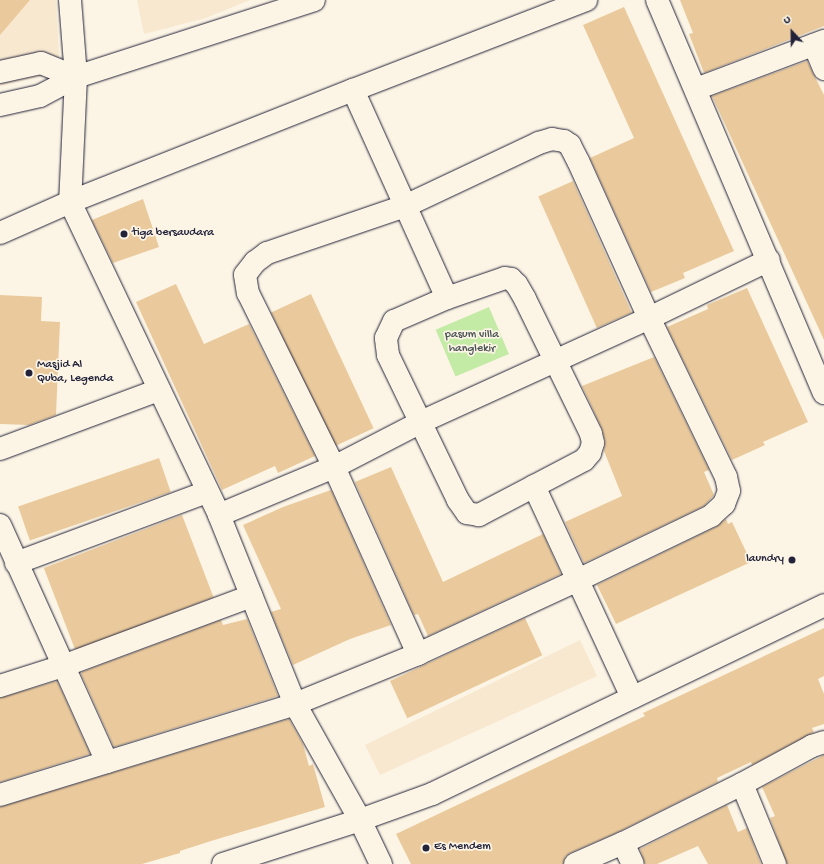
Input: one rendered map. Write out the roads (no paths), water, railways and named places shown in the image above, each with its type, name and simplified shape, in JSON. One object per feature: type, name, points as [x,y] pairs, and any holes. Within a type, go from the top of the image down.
[{"type":"street","points":[[70,0],[76,77],[70,202],[219,516],[250,596],[295,704],[360,820],[381,864]]},
{"type":"street","points":[[0,105],[40,96],[76,77],[314,0]]},
{"type":"street","points":[[0,233],[70,202],[586,0]]},
{"type":"street","points":[[657,0],[769,260],[824,393]]},
{"type":"street","points":[[696,89],[819,43],[824,69]]},
{"type":"street","points":[[0,72],[41,63],[76,77]]},
{"type":"street","points":[[353,90],[447,298]]},
{"type":"street","points":[[0,795],[295,704],[418,654],[578,580],[711,516],[724,504],[729,491],[726,477],[570,145],[564,141],[552,139],[539,143],[405,206],[267,253],[255,262],[245,275],[248,293],[334,467],[418,654]]},
{"type":"street","points":[[219,516],[334,467],[421,422],[650,318],[769,260]]},
{"type":"street","points":[[505,278],[511,280],[517,285],[591,434],[593,443],[590,453],[584,460],[479,515],[467,513],[458,500],[388,355],[386,338],[394,321],[447,298],[497,279],[505,278]]},
{"type":"street","points":[[0,449],[159,390]]},
{"type":"street","points":[[534,486],[632,697]]},
{"type":"street","points":[[16,563],[207,492]]},
{"type":"street","points":[[0,525],[107,762]]},
{"type":"street","points":[[0,686],[63,666],[250,596]]},
{"type":"street","points":[[223,864],[360,820],[432,794],[824,604]]},
{"type":"street","points":[[575,864],[623,843],[742,784],[812,746],[824,742]]},
{"type":"street","points":[[742,784],[775,864]]},
{"type":"street","points":[[623,843],[633,864]]},
{"type":"place","name":"tiga bersaudara","points":[[124,234]]},
{"type":"place","name":"Masjid Al Quba, Legenda","points":[[29,373]]},
{"type":"place","name":"laundry","points":[[792,560]]},
{"type":"place","name":"Es Mendem","points":[[426,848]]},
{"type":"park label","name":"pasum villa hanglekir","points":[[472,343]]}]
